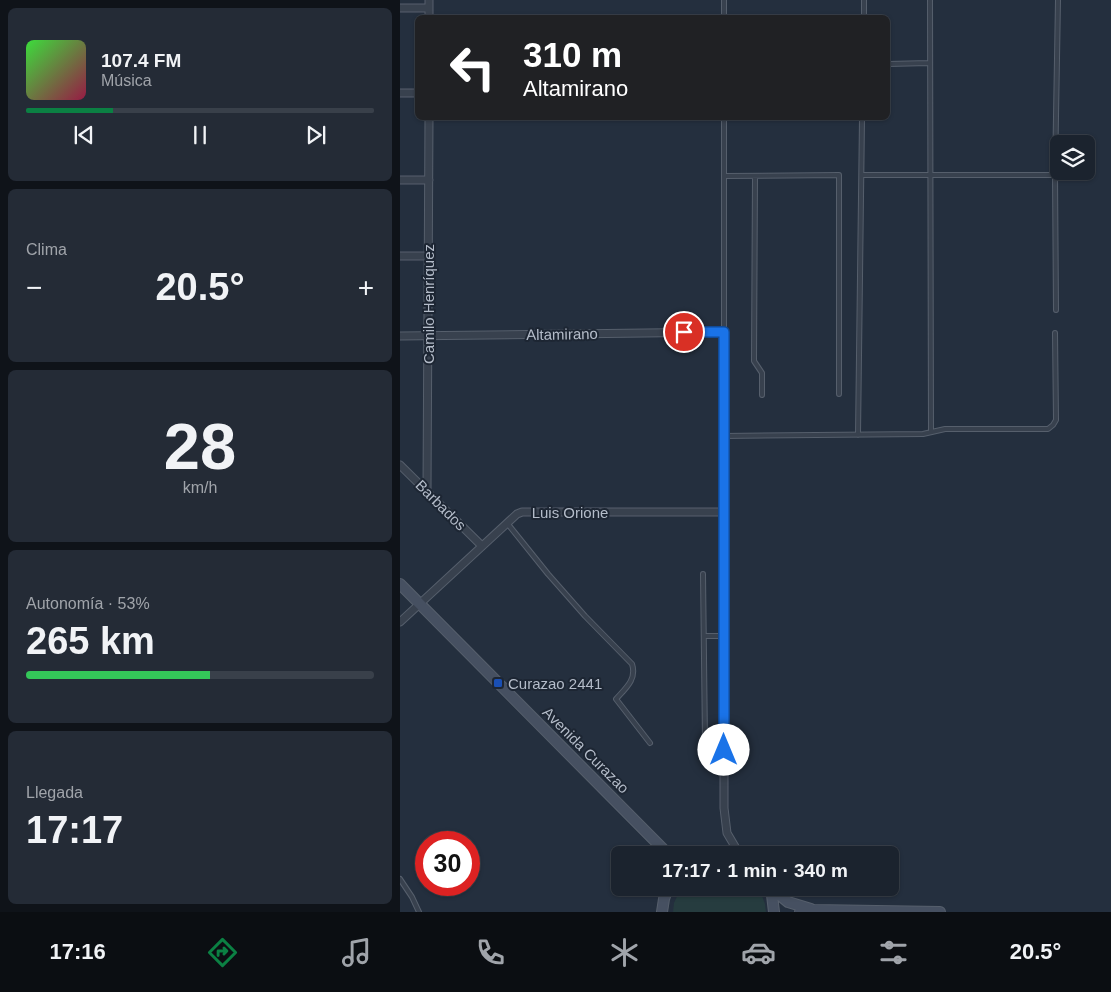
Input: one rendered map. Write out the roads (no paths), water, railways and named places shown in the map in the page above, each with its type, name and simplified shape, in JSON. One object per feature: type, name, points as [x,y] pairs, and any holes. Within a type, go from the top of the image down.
[{"type":"street","points":[[400,8],[429,4]]},
{"type":"street","points":[[400,93],[415,93]]},
{"type":"street","name":"Camilo Henríquez","points":[[427,491],[429,120]]},
{"type":"street","points":[[400,180],[429,180]]},
{"type":"street","points":[[400,256],[428,256]]},
{"type":"street","points":[[724,332],[725,822],[727,833],[735,846]]},
{"type":"street","name":"Altamirano","points":[[400,336],[724,332]]},
{"type":"street","name":"Barbados","points":[[400,465],[482,546]]},
{"type":"street","name":"Luis Orione","points":[[400,622],[507,523],[522,512],[723,512]]},
{"type":"street","name":"Avenida Curazao","points":[[400,584],[660,846]]},
{"type":"street","points":[[662,912],[665,896]]},
{"type":"street","points":[[772,896],[774,912]]},
{"type":"street","points":[[780,896],[788,902],[814,910]]},
{"type":"street","points":[[800,912],[814,910],[940,912]]},
{"type":"lane","points":[[724,0],[724,15]]},
{"type":"lane","points":[[864,0],[864,15]]},
{"type":"lane","points":[[930,0],[931,432]]},
{"type":"lane","points":[[1056,135],[1058,0]]},
{"type":"lane","points":[[890,64],[930,63]]},
{"type":"lane","points":[[724,120],[724,332]]},
{"type":"lane","points":[[858,435],[862,120]]},
{"type":"lane","points":[[724,176],[839,175],[840,394]]},
{"type":"lane","points":[[862,175],[1050,175]]},
{"type":"lane","points":[[755,176],[754,361],[762,373],[762,394]]},
{"type":"lane","points":[[1055,180],[1056,310]]},
{"type":"lane","points":[[724,436],[923,434],[945,429],[1048,429],[1056,420],[1055,333]]},
{"type":"lane","points":[[507,523],[585,616],[632,664],[634,671],[632,681],[616,699],[650,743]]},
{"type":"lane","points":[[703,574],[705,742]]},
{"type":"lane","points":[[704,636],[724,636]]},
{"type":"lane","points":[[400,879],[419,912]]},
{"type":"place","name":"Curazao 2441","points":[[498,683]]}]
